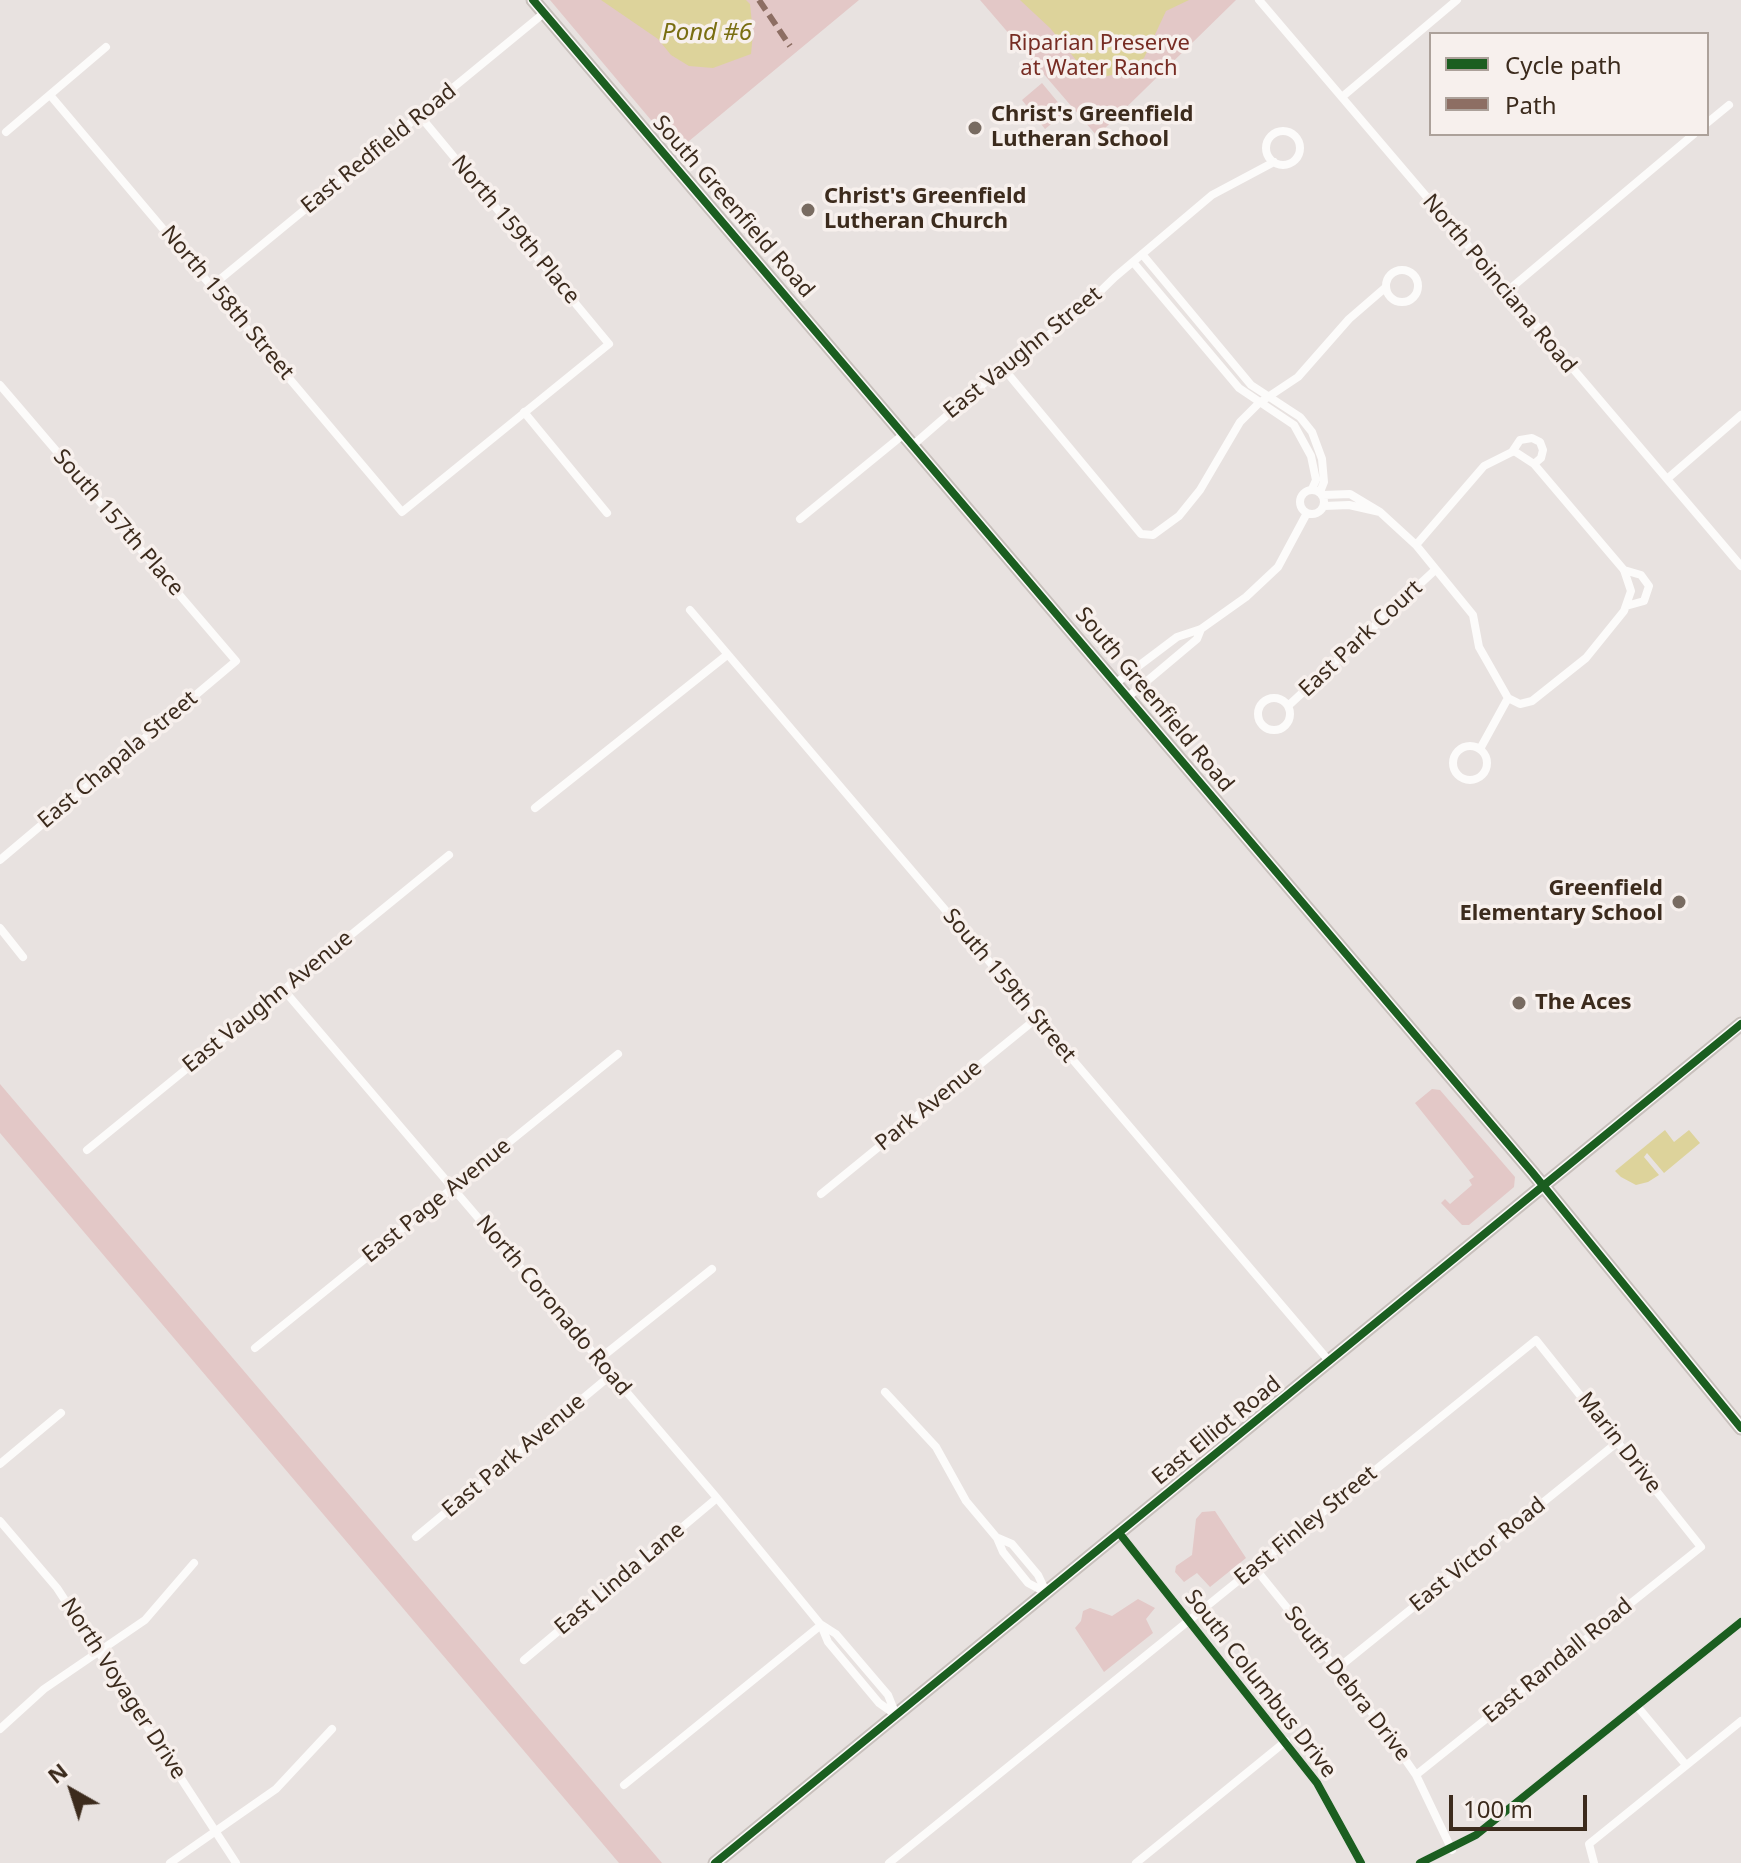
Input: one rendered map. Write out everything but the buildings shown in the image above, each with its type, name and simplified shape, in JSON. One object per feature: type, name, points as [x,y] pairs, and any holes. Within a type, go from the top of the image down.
[{"type":"main road","name":"South Greenfield Road","points":[[533,0],[1544,1186],[1741,1428]]},
{"type":"main road","name":"East Elliot Road","points":[[715,1863],[1741,1024]]},
{"type":"street","name":"North Poinciana Road","points":[[1259,0],[1505,293],[1741,566]]},
{"type":"street","points":[[1342,97],[1457,0]]},
{"type":"street","name":"East Redfield Road","points":[[213,285],[544,13]]},
{"type":"street","points":[[6,132],[106,47]]},
{"type":"street","name":"North 158th Street","points":[[50,95],[402,512],[524,412]]},
{"type":"street","points":[[1709,121],[1729,105]]},
{"type":"street","name":"North 159th Place","points":[[420,116],[609,344],[524,412]]},
{"type":"street","points":[[1280,131],[1291,133],[1298,141],[1297,156],[1285,164],[1274,162],[1267,153],[1267,142],[1280,131]]},
{"type":"street","points":[[1505,293],[1692,136]]},
{"type":"street","name":"East Vaughn Street","points":[[913,445],[1004,369],[1078,313],[1212,195],[1274,162]]},
{"type":"street","points":[[1142,254],[1251,385],[1300,417],[1312,432],[1322,459],[1324,482],[1318,492]]},
{"type":"street","points":[[1133,262],[1239,388],[1294,425],[1304,441],[1324,506]]},
{"type":"street","points":[[1004,369],[1141,534],[1153,535],[1179,516],[1200,490],[1240,422],[1259,403],[1298,377],[1349,319],[1386,287]]},
{"type":"street","points":[[1187,326],[1195,319]]},
{"type":"street","name":"South 157th Place","points":[[0,385],[236,661]]},
{"type":"street","points":[[524,412],[607,513]]},
{"type":"street","points":[[1667,479],[1741,415]]},
{"type":"street","points":[[800,519],[904,434]]},
{"type":"street","points":[[1416,545],[1484,466],[1513,452],[1520,440],[1532,438],[1540,442],[1543,450],[1541,458],[1534,464]]},
{"type":"street","points":[[1380,512],[1349,505],[1324,506],[1315,514],[1307,513],[1301,508],[1300,499],[1318,492],[1350,494],[1368,501],[1380,512],[1416,545],[1434,571],[1473,615],[1479,647],[1508,698],[1520,704],[1532,701],[1586,658],[1626,606],[1631,591],[1624,570],[1534,464],[1513,452]]},
{"type":"street","points":[[1116,683],[1177,637],[1201,629],[1246,597],[1278,567],[1307,513]]},
{"type":"street","points":[[1624,570],[1641,575],[1649,586],[1644,601],[1626,606]]},
{"type":"street","name":"East Park Court","points":[[1288,706],[1434,571]]},
{"type":"street","name":"South 159th Street","points":[[690,610],[1330,1362]]},
{"type":"street","points":[[1128,697],[1197,639],[1201,629]]},
{"type":"street","points":[[1157,651],[1168,663]]},
{"type":"street","points":[[535,808],[727,655]]},
{"type":"street","name":"East Chapala Street","points":[[0,860],[236,661]]},
{"type":"street","points":[[1480,749],[1508,698]]},
{"type":"street","points":[[1464,747],[1480,749],[1486,758],[1484,773],[1470,780],[1459,777],[1453,766],[1455,755],[1464,747]]},
{"type":"street","name":"East Vaughn Avenue","points":[[87,1150],[449,855]]},
{"type":"street","points":[[0,928],[23,957]]},
{"type":"street","name":"North Coronado Road","points":[[283,989],[717,1498],[821,1625],[836,1634],[888,1695],[896,1715]]},
{"type":"street","name":"Park Avenue","points":[[821,1194],[1037,1018]]},
{"type":"street","name":"East Page Avenue","points":[[255,1348],[618,1054]]},
{"type":"street","points":[[598,1360],[712,1269]]},
{"type":"street","name":"Marin Drive","points":[[1536,1340],[1701,1547]]},
{"type":"street","name":"East Finley Street","points":[[889,1863],[1536,1340]]},
{"type":"street","name":"East Park Avenue","points":[[416,1537],[611,1375]]},
{"type":"street","points":[[885,1392],[936,1447],[966,1501],[997,1538],[1003,1552],[1028,1583],[1047,1593]]},
{"type":"street","points":[[0,1464],[61,1413]]},
{"type":"street","name":"East Victor Road","points":[[1338,1668],[1619,1441]]},
{"type":"street","name":"East Linda Lane","points":[[524,1660],[717,1498]]},
{"type":"street","name":"North Voyager Drive","points":[[0,1521],[57,1588],[236,1863]]},
{"type":"street","name":"South Columbus Drive","points":[[1120,1534],[1317,1783],[1361,1863]]},
{"type":"street","name":"East Randall Road","points":[[1416,1775],[1701,1547]]},
{"type":"street","points":[[0,1729],[44,1689],[145,1620],[194,1563]]},
{"type":"street","name":"South Debra Drive","points":[[1254,1567],[1338,1668],[1416,1775],[1452,1850]]},
{"type":"street","points":[[1420,1863],[1452,1850],[1476,1835],[1741,1622]]},
{"type":"street","points":[[624,1785],[821,1625]]},
{"type":"street","points":[[1637,1706],[1686,1765]]},
{"type":"street","points":[[1594,1863],[1589,1844],[1741,1721]]},
{"type":"street","points":[[170,1863],[276,1789],[332,1729]]},
{"type":"street","points":[[1136,1863],[1286,1741]]},
{"type":"green space","points":[[550,0],[859,0],[677,151]]},
{"type":"green space","name":"Riparian Preserve at Water Ranch","points":[[980,0],[1236,0],[1097,136]]},
{"type":"green space","points":[[1042,83],[1066,112],[1045,129],[1022,100]]},
{"type":"green space","points":[[0,1084],[662,1863],[619,1863],[0,1133]]},
{"type":"green space","points":[[1432,1089],[1440,1090],[1515,1177],[1514,1187],[1469,1225],[1462,1225],[1441,1203],[1445,1199],[1450,1204],[1472,1185],[1469,1180],[1474,1177],[1415,1103]]},
{"type":"green space","points":[[1215,1511],[1246,1558],[1210,1587],[1197,1573],[1184,1582],[1175,1572],[1176,1566],[1192,1555],[1196,1519],[1202,1512]]},
{"type":"green space","points":[[1138,1599],[1155,1608],[1146,1619],[1153,1633],[1104,1672],[1075,1628],[1081,1621],[1083,1611],[1090,1608],[1112,1616]]},
{"type":"water","name":"Pond #6","points":[[601,0],[746,0],[750,4],[753,33],[751,54],[713,68],[689,66],[671,55],[658,39]]},
{"type":"water","points":[[1020,0],[1189,0],[1166,11],[1144,58],[1125,72],[1103,77],[1085,71],[1050,28]]},
{"type":"water","points":[[1665,1130],[1674,1142],[1689,1130],[1700,1143],[1664,1173],[1647,1153],[1644,1157],[1659,1175],[1648,1182],[1636,1185],[1615,1171]]},
{"type":"marked path","points":[[759,0],[790,46]]},
{"type":"cycle path","points":[[533,0],[1532,1172],[1741,1428]]},
{"type":"cycle path","points":[[715,1863],[1741,1024]]},
{"type":"cycle path","points":[[1120,1534],[1317,1783],[1361,1863]]},
{"type":"cycle path","points":[[1420,1863],[1476,1835],[1741,1622]]},
{"type":"place","name":"Christ's Greenfield Lutheran School","points":[[975,128]]},
{"type":"place","name":"Christ's Greenfield Lutheran Church","points":[[808,210]]},
{"type":"place","name":"Greenfield Elementary School","points":[[1679,902]]},
{"type":"place","name":"The Aces","points":[[1519,1003]]}]
